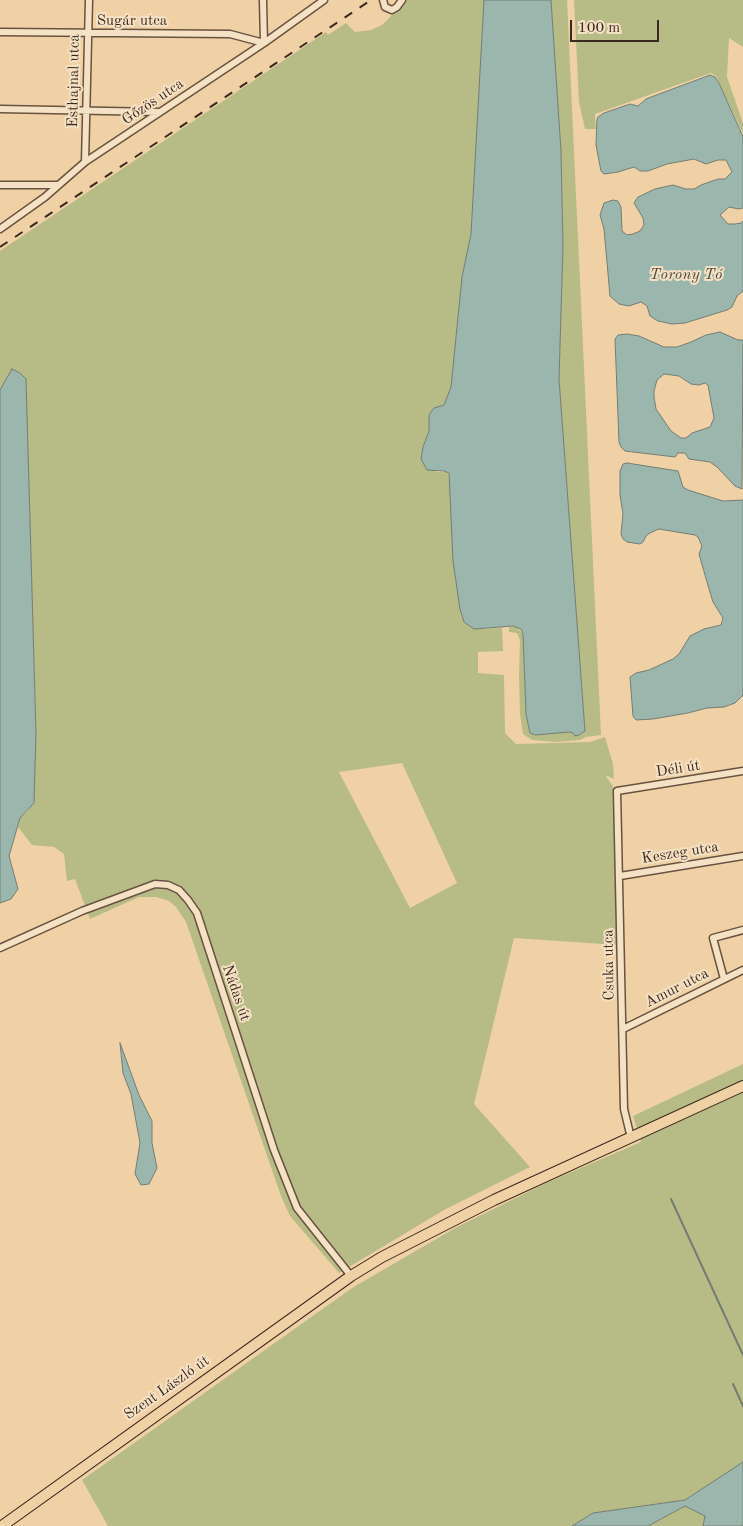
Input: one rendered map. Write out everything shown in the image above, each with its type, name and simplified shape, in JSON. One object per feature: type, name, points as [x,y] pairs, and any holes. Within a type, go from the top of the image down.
[{"type":"main road","name":"Szent László út","points":[[2,1526],[351,1276],[402,1246],[494,1200],[743,1086]]},
{"type":"street","name":"Esthajnal utca","points":[[85,162],[89,0]]},
{"type":"street","points":[[263,0],[264,42]]},
{"type":"street","name":"Gőzös utca","points":[[0,229],[33,206],[85,162],[324,0]]},
{"type":"street","points":[[383,0],[384,7],[392,10],[402,0]]},
{"type":"street","name":"Sugár utca","points":[[0,32],[230,34],[264,42]]},
{"type":"street","points":[[0,109],[161,112]]},
{"type":"street","points":[[0,185],[58,185]]},
{"type":"street","name":"Déli út","points":[[617,791],[743,771]]},
{"type":"street","name":"Csuka utca","points":[[617,791],[624,1109],[630,1138]]},
{"type":"street","name":"Keszeg utca","points":[[620,876],[743,856]]},
{"type":"street","name":"Nádas út","points":[[0,948],[82,911],[155,884],[168,885],[179,890],[196,913],[274,1150],[296,1208],[351,1276]]},
{"type":"street","points":[[724,979],[713,938],[743,930]]},
{"type":"street","name":"Amur utca","points":[[623,1029],[743,970]]},
{"type":"green space","points":[[404,0],[484,0],[471,234],[462,277],[451,387],[444,405],[434,408],[429,415],[429,431],[423,447],[436,472],[447,472],[450,479],[464,622],[474,629],[502,628],[503,651],[478,652],[478,673],[504,675],[505,733],[516,744],[590,742],[605,737],[613,764],[614,779],[605,775],[613,786],[617,945],[514,938],[474,1104],[530,1167],[444,1210],[339,1273],[290,1216],[281,1196],[186,922],[176,907],[169,901],[156,897],[139,897],[90,919],[75,879],[67,881],[64,854],[54,847],[32,845],[18,827],[20,818],[28,811],[36,733],[26,379],[0,390],[0,251],[326,32],[328,35],[346,23],[355,32],[371,30],[382,25]],"holes":[[[402,763],[457,883],[410,908],[339,772]]]},
{"type":"green space","points":[[551,0],[567,0],[601,735],[586,737],[580,740],[556,742],[532,740],[523,734],[520,714],[520,640],[517,633],[509,632],[509,627],[517,627],[523,634],[526,714],[530,733],[535,735],[569,732],[579,735],[585,731],[559,379],[563,247],[561,151]]},
{"type":"green space","points":[[574,0],[743,0],[743,47],[729,38],[727,77],[743,123],[743,134],[716,76],[711,73],[595,114],[596,129],[585,129],[579,102]]},
{"type":"green space","points":[[743,1064],[743,1462],[734,1470],[685,1500],[593,1513],[572,1526],[108,1526],[82,1480],[352,1288],[455,1228],[546,1183],[641,1142],[633,1116]]},
{"type":"green space","points":[[685,1506],[706,1516],[703,1526],[648,1526]]},
{"type":"water","points":[[484,0],[551,0],[561,151],[563,247],[559,379],[585,731],[575,736],[569,732],[535,735],[530,733],[526,714],[523,634],[521,629],[513,626],[474,629],[464,622],[460,609],[453,561],[449,473],[427,470],[421,459],[429,431],[429,415],[434,408],[444,405],[451,387],[462,277],[471,234]]},
{"type":"water","name":"Torony Tó","points":[[710,75],[715,77],[719,83],[743,137],[743,208],[729,207],[720,215],[728,224],[741,223],[743,221],[743,291],[737,296],[732,307],[727,310],[685,323],[672,324],[658,321],[650,316],[647,306],[641,302],[629,306],[619,304],[610,296],[604,229],[600,215],[604,203],[613,200],[618,201],[621,207],[622,231],[627,235],[633,234],[640,231],[644,225],[643,218],[634,203],[638,197],[655,189],[673,185],[694,189],[718,179],[725,179],[732,172],[726,160],[718,160],[706,164],[694,159],[667,164],[648,171],[640,171],[634,167],[604,174],[601,171],[596,145],[597,120],[604,113],[630,104],[638,106],[646,99]]},
{"type":"water","points":[[720,332],[738,340],[743,340],[742,489],[735,486],[710,462],[689,459],[685,453],[678,453],[675,457],[625,451],[619,442],[615,339],[618,335],[639,336],[664,347],[677,347],[706,335]],"holes":[[[664,374],[679,376],[691,384],[699,385],[705,383],[708,385],[714,418],[710,427],[692,433],[686,438],[681,438],[671,431],[656,409],[654,397],[657,380]]]},
{"type":"water","points":[[12,369],[26,379],[36,733],[34,803],[20,818],[9,856],[18,889],[11,899],[0,903],[0,390]]},
{"type":"water","points":[[623,464],[678,471],[683,487],[688,490],[723,501],[743,500],[743,695],[735,703],[724,707],[707,708],[653,719],[636,720],[633,716],[630,677],[673,659],[679,654],[690,636],[704,629],[721,625],[723,618],[713,602],[699,554],[702,546],[698,537],[659,529],[646,536],[640,544],[627,542],[623,539],[621,534],[623,514],[620,495],[620,471]]},
{"type":"water","points":[[120,1043],[139,1095],[152,1121],[152,1143],[157,1168],[149,1184],[141,1185],[135,1174],[140,1143],[131,1094],[123,1073]]},
{"type":"water","points":[[743,1462],[743,1526],[703,1526],[705,1516],[685,1506],[648,1526],[572,1526],[593,1513],[685,1500]]},
{"type":"waterway","points":[[671,1199],[743,1355]]},
{"type":"waterway","points":[[733,1384],[743,1406]]},
{"type":"railway","points":[[0,247],[371,0]]}]
